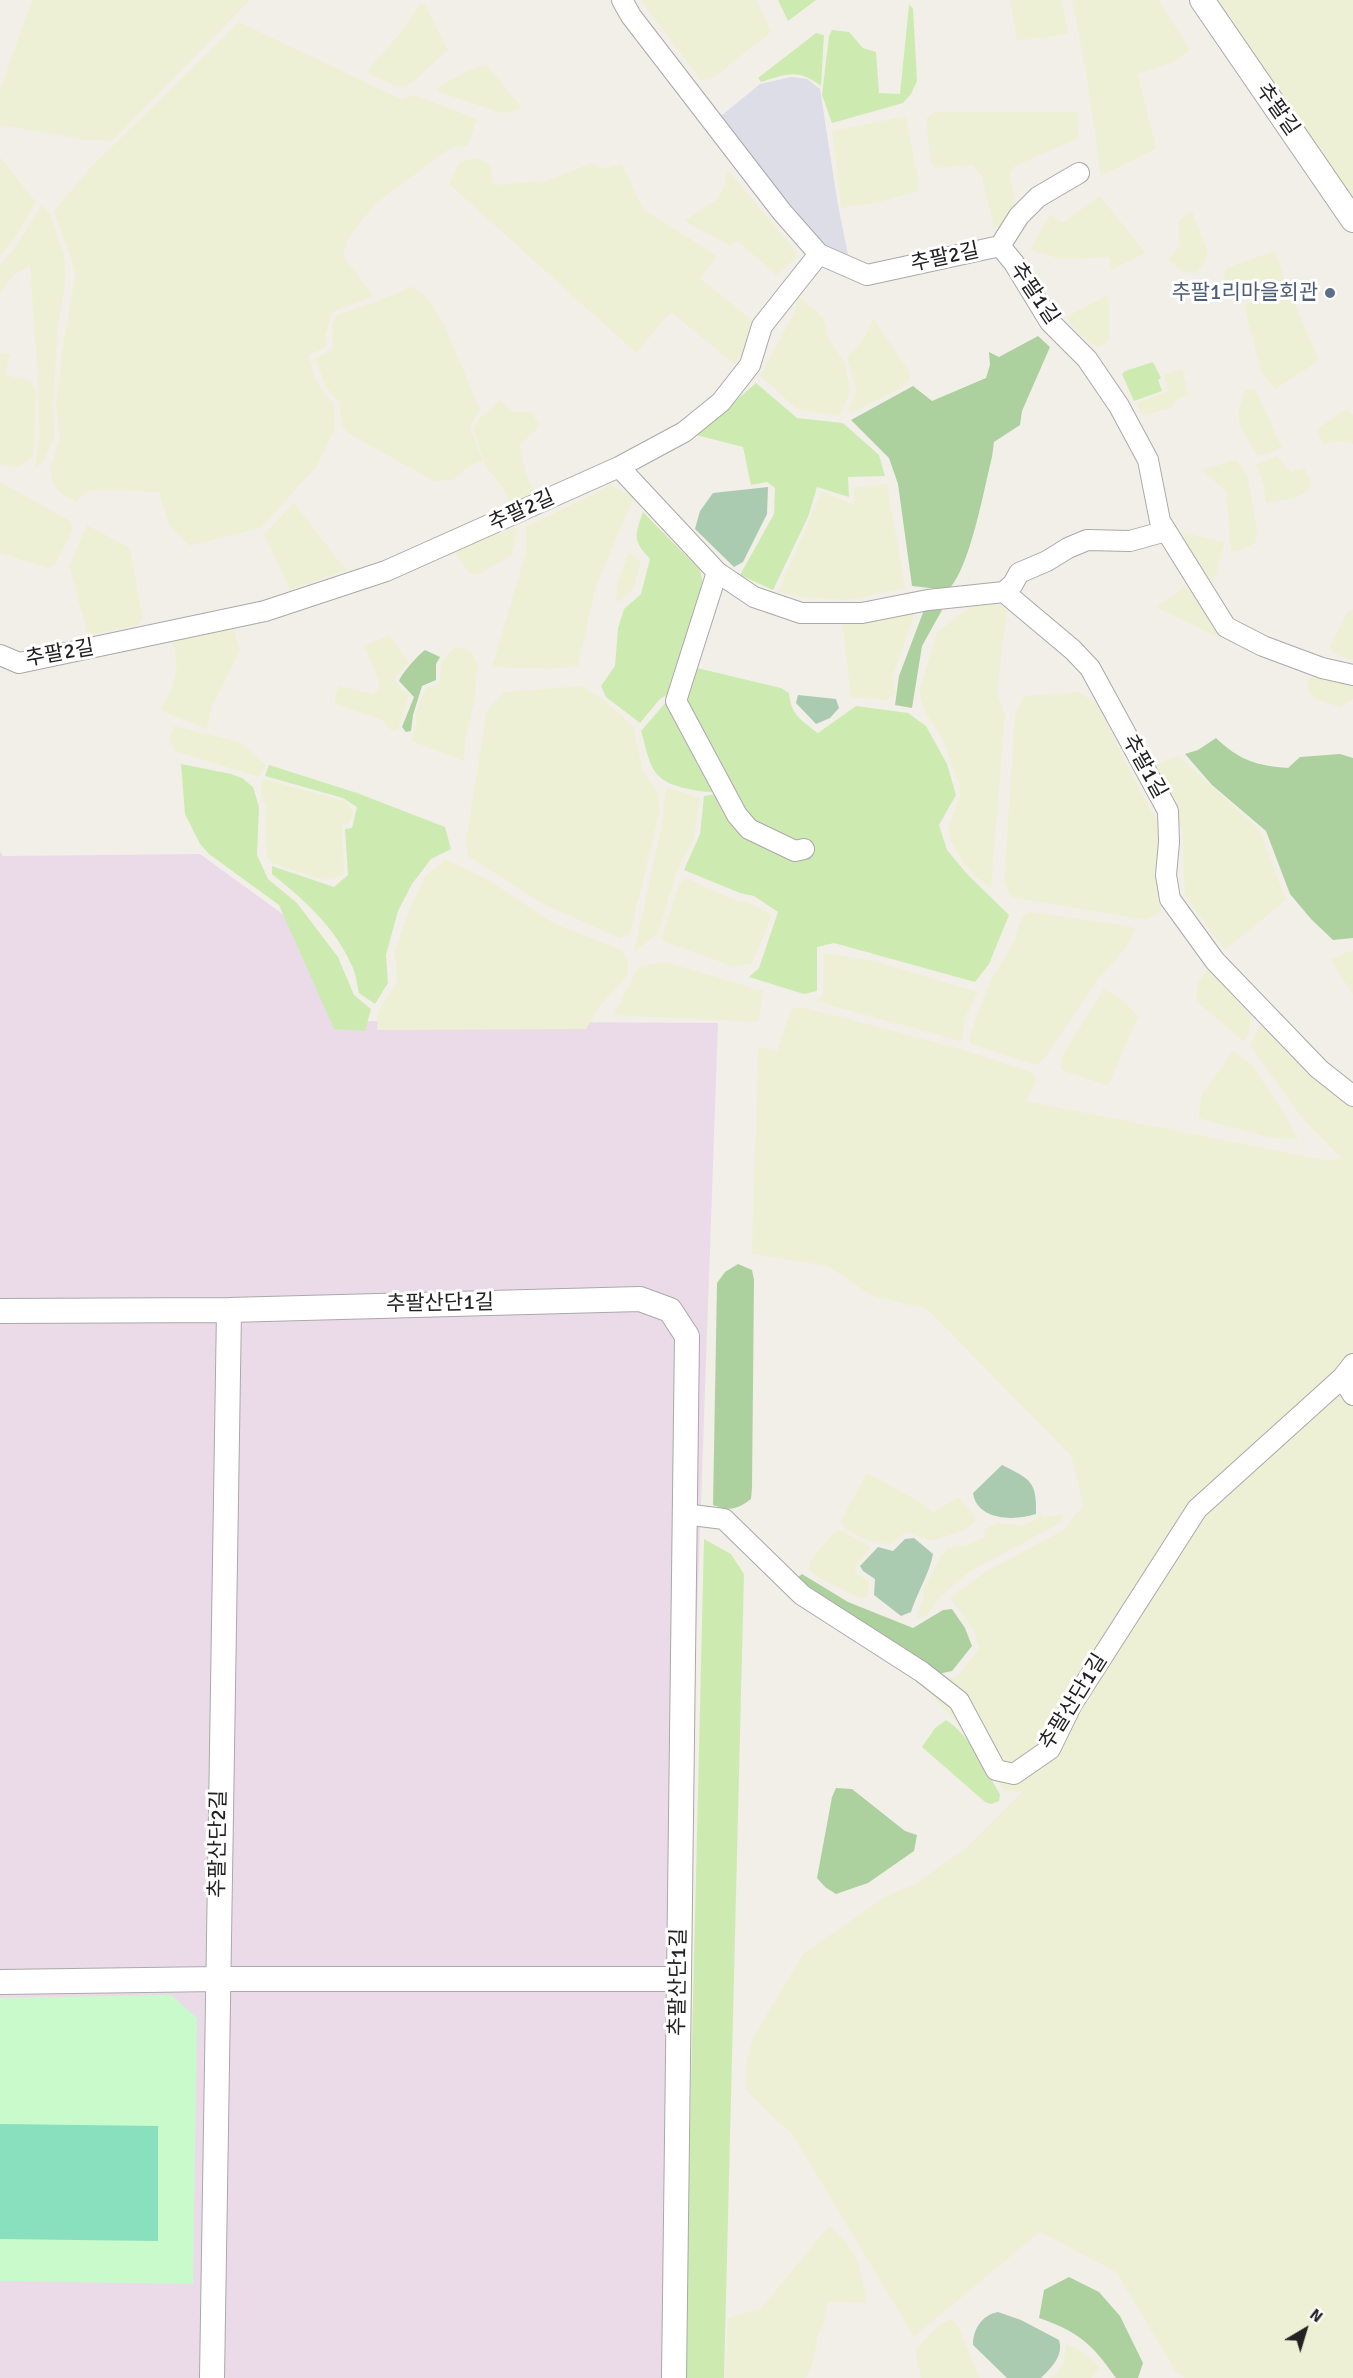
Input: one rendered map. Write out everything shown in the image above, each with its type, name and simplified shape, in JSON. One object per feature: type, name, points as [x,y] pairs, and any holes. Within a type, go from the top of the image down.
[{"type":"street","name":"추팔2길","points":[[622,0],[631,16],[782,212],[819,255],[867,274],[1000,246],[1019,216],[1038,197],[1079,173]]},
{"type":"street","name":"추팔길","points":[[1202,0],[1353,219]]},
{"type":"street","name":"추팔1길","points":[[1000,246],[1014,263],[1050,322],[1087,359],[1119,406],[1148,460],[1160,521],[1226,627],[1263,646],[1322,668],[1353,675]]},
{"type":"street","name":"추팔2길","points":[[0,655],[19,663],[265,611],[386,571],[619,467],[684,432],[721,402],[750,365],[762,326],[819,255]]},
{"type":"street","points":[[619,467],[717,572],[754,597],[801,613],[862,613],[928,600],[1004,592],[1019,573],[1087,540],[1130,541],[1166,531]]},
{"type":"street","points":[[717,572],[676,701],[736,815],[749,829],[795,851],[804,849]]},
{"type":"street","name":"추팔1길","points":[[1004,592],[1073,650],[1090,668],[1168,811],[1169,842],[1166,875],[1170,899],[1215,961],[1319,1069],[1353,1096]]},
{"type":"street","name":"추팔산단1길","points":[[0,1311],[229,1310],[640,1299],[670,1310],[687,1336],[674,2378]]},
{"type":"street","name":"추팔산단2길","points":[[212,2378],[229,1310]]},
{"type":"street","points":[[1347,1371],[1353,1395]]},
{"type":"street","name":"추팔산단1길","points":[[684,1514],[724,1519],[802,1595],[922,1672],[959,1701],[996,1770],[1014,1774],[1050,1749],[1072,1704],[1197,1509],[1347,1371]]},
{"type":"street","points":[[0,1982],[217,1979],[679,1979]]},
{"type":"shaded area","points":[[791,77],[807,79],[820,89],[848,255],[830,250],[815,234],[766,176],[721,116],[760,84]]},
{"type":"shaded area","points":[[0,851],[3,856],[200,854],[288,918],[340,1021],[718,1023],[670,2378],[0,2378]]},
{"type":"green space","points":[[32,0],[250,0],[112,141],[87,140],[0,125],[0,90]]},
{"type":"green space","points":[[640,0],[757,0],[771,32],[716,76],[701,80]]},
{"type":"green space","points":[[778,0],[816,0],[788,21]]},
{"type":"green space","points":[[1010,0],[1061,0],[1069,34],[1017,41]]},
{"type":"green space","points":[[1072,0],[1159,0],[1190,50],[1174,62],[1138,74],[1156,149],[1101,176],[1086,73]]},
{"type":"green space","points":[[1204,0],[1353,0],[1353,211]]},
{"type":"green space","points":[[420,4],[425,4],[448,50],[414,81],[404,86],[396,86],[369,74],[369,68],[401,32]]},
{"type":"green space","points":[[909,5],[913,8],[917,81],[911,94],[903,103],[832,123],[822,95],[829,36],[832,30],[849,32],[863,48],[876,52],[879,93],[900,94]]},
{"type":"green space","points":[[239,22],[401,99],[414,95],[477,119],[468,146],[452,147],[374,205],[346,242],[343,256],[370,291],[372,297],[332,312],[325,336],[326,347],[309,355],[314,376],[324,394],[334,403],[335,428],[317,466],[261,528],[189,546],[169,525],[159,492],[89,490],[76,502],[62,494],[53,485],[50,467],[60,438],[56,406],[62,351],[76,273],[54,211],[90,168]]},
{"type":"green space","points":[[816,33],[824,35],[821,86],[806,77],[792,74],[761,82],[758,78]]},
{"type":"green space","points":[[487,65],[522,108],[501,113],[436,91],[439,86],[467,71]]},
{"type":"green space","points":[[935,112],[1077,112],[1079,138],[1015,166],[1010,173],[1016,208],[1000,227],[994,227],[981,175],[973,165],[934,168],[931,164],[926,119]]},
{"type":"green space","points":[[906,116],[919,185],[917,192],[879,202],[841,208],[832,131]]},
{"type":"green space","points":[[0,157],[36,202],[16,236],[0,256]]},
{"type":"green space","points":[[478,158],[490,165],[494,185],[546,181],[592,163],[600,169],[622,164],[643,209],[717,256],[700,278],[754,322],[745,350],[734,364],[671,312],[636,353],[449,184],[460,162]]},
{"type":"green space","points":[[728,170],[797,253],[795,259],[776,275],[738,241],[729,245],[684,221],[716,200],[724,187]]},
{"type":"green space","points":[[1100,196],[1146,253],[1111,270],[1109,257],[1061,259],[1030,250],[1050,214],[1062,223]]},
{"type":"green space","points":[[42,204],[50,214],[64,255],[66,278],[57,336],[53,406],[55,436],[43,462],[35,468],[39,435],[38,383],[30,265],[14,275],[0,293],[0,265],[15,247]]},
{"type":"green space","points":[[1192,211],[1208,253],[1204,263],[1195,273],[1181,271],[1168,259],[1179,247],[1179,220]]},
{"type":"green space","points":[[1275,251],[1285,281],[1244,298],[1236,288],[1223,282],[1226,268]]},
{"type":"green space","points":[[1287,285],[1318,358],[1316,363],[1275,389],[1261,372],[1244,306],[1250,301]]},
{"type":"green space","points":[[411,286],[427,297],[446,328],[480,410],[470,427],[483,461],[470,465],[453,480],[433,481],[348,433],[342,427],[339,402],[326,387],[315,359],[332,349],[333,322],[337,315],[399,293]]},
{"type":"green space","points":[[1109,294],[1109,340],[1097,347],[1079,334],[1066,317]]},
{"type":"green space","points":[[798,296],[823,317],[828,338],[844,361],[851,391],[839,416],[797,409],[760,376],[795,311]]},
{"type":"green space","points":[[873,318],[909,371],[910,379],[903,387],[853,412],[848,411],[856,391],[847,357],[865,337]]},
{"type":"green space","points":[[1038,336],[1050,347],[1022,411],[1020,425],[994,442],[975,528],[956,580],[948,590],[912,586],[898,484],[889,458],[851,420],[913,386],[932,401],[986,378],[990,365],[989,352],[999,357]]},
{"type":"green space","points":[[0,353],[10,354],[5,375],[31,381],[36,393],[33,456],[26,463],[15,467],[0,464]]},
{"type":"green space","points":[[1153,362],[1161,378],[1158,380],[1162,391],[1134,401],[1122,374]]},
{"type":"green space","points":[[1182,369],[1189,394],[1176,400],[1171,408],[1143,415],[1136,403],[1168,391],[1164,375]]},
{"type":"green space","points":[[756,383],[797,418],[843,423],[879,455],[885,476],[848,477],[849,497],[817,487],[808,517],[773,590],[740,575],[774,514],[775,488],[767,482],[751,485],[743,447],[696,435]]},
{"type":"green space","points":[[1255,388],[1282,448],[1264,455],[1257,455],[1240,426],[1238,412],[1245,390]]},
{"type":"green space","points":[[500,400],[514,413],[526,411],[532,413],[540,426],[519,446],[526,474],[536,495],[511,504],[503,488],[486,467],[473,429],[480,418]]},
{"type":"green space","points":[[1347,408],[1353,415],[1353,444],[1339,441],[1323,445],[1317,429]]},
{"type":"green space","points":[[1277,456],[1291,472],[1304,468],[1311,481],[1308,491],[1295,498],[1266,503],[1264,486],[1256,464]]},
{"type":"green space","points":[[1235,460],[1242,466],[1248,478],[1257,529],[1255,543],[1231,552],[1226,491],[1201,470]]},
{"type":"green space","points":[[0,482],[71,521],[73,530],[54,566],[48,568],[0,553]]},
{"type":"green space","points":[[887,484],[905,588],[848,600],[811,598],[778,592],[822,491],[854,505],[854,487]]},
{"type":"green space","points":[[611,485],[634,497],[596,586],[578,666],[549,669],[492,667],[526,552],[526,527]]},
{"type":"green space","points":[[768,487],[767,514],[743,562],[734,567],[695,529],[700,511],[713,493]]},
{"type":"green space","points":[[294,503],[346,570],[290,590],[264,534]]},
{"type":"green space","points":[[643,512],[700,570],[704,588],[668,694],[659,700],[640,723],[606,697],[601,686],[615,666],[618,628],[624,609],[641,594],[650,559],[640,547],[637,537]]},
{"type":"green space","points":[[87,525],[130,548],[143,618],[138,625],[88,635],[69,566]]},
{"type":"green space","points":[[518,527],[511,556],[478,575],[470,574],[455,553],[467,544]]},
{"type":"green space","points":[[1182,532],[1225,542],[1213,584],[1187,548]]},
{"type":"green space","points":[[629,552],[641,563],[634,588],[618,603],[616,598],[618,581]]},
{"type":"green space","points":[[1184,585],[1214,617],[1221,630],[1221,639],[1156,607]]},
{"type":"green space","points":[[975,603],[997,603],[1007,610],[997,692],[1005,717],[991,889],[975,876],[961,859],[950,840],[948,828],[960,795],[959,783],[942,739],[924,710],[919,691],[937,632]]},
{"type":"green space","points":[[1353,609],[1353,660],[1332,653],[1330,646],[1348,611]]},
{"type":"green space","points":[[916,610],[892,678],[896,693],[886,700],[851,697],[842,622]]},
{"type":"green space","points":[[924,610],[942,610],[922,646],[912,708],[895,705],[899,676]]},
{"type":"green space","points":[[228,627],[234,628],[240,650],[212,706],[207,729],[164,712],[161,709],[171,691],[177,666],[173,642]]},
{"type":"green space","points":[[389,635],[409,662],[394,681],[409,695],[398,730],[391,730],[382,720],[336,704],[334,698],[339,686],[372,694],[378,690],[380,683],[364,646]]},
{"type":"green space","points":[[454,648],[465,648],[471,652],[478,665],[475,699],[466,738],[464,761],[411,741],[417,722],[415,714],[426,688],[437,685],[440,680],[441,662]]},
{"type":"green space","points":[[425,650],[440,657],[436,664],[436,680],[422,686],[413,715],[411,731],[406,732],[402,727],[414,697],[399,681],[410,664]]},
{"type":"green space","points":[[697,668],[781,688],[789,693],[792,707],[798,716],[818,733],[856,706],[908,713],[926,726],[947,764],[956,795],[939,825],[947,850],[967,874],[1009,915],[989,964],[975,982],[834,943],[817,947],[817,991],[804,994],[749,977],[759,968],[778,912],[754,896],[740,893],[684,870],[700,834],[704,796],[718,794],[687,702]]},
{"type":"green space","points":[[1311,674],[1353,685],[1353,699],[1340,707],[1317,700],[1309,693],[1307,685]]},
{"type":"green space","points":[[582,686],[604,700],[633,726],[643,770],[659,794],[659,813],[630,934],[619,938],[543,904],[468,856],[466,838],[487,710],[505,692]]},
{"type":"green space","points":[[1078,692],[1097,703],[1157,821],[1161,911],[1147,920],[1011,897],[1004,883],[1015,715],[1024,696]]},
{"type":"green space","points":[[798,695],[836,699],[839,708],[830,718],[816,724],[796,703]]},
{"type":"green space","points":[[667,701],[714,792],[693,790],[670,783],[662,779],[652,766],[641,731]]},
{"type":"green space","points":[[174,726],[240,742],[266,765],[259,777],[174,751],[169,740]]},
{"type":"green space","points":[[1216,738],[1241,757],[1277,767],[1288,768],[1300,757],[1340,754],[1353,758],[1353,938],[1333,940],[1311,919],[1290,894],[1266,831],[1212,785],[1185,754],[1198,750]]},
{"type":"green space","points":[[1178,756],[1259,829],[1286,900],[1225,950],[1185,896],[1182,829],[1152,766]]},
{"type":"green space","points":[[181,764],[231,774],[242,778],[253,787],[259,807],[257,855],[268,879],[297,903],[338,957],[354,995],[371,1009],[365,1031],[334,1029],[279,905],[209,854],[200,844],[185,814]]},
{"type":"green space","points":[[269,765],[357,793],[445,827],[451,849],[431,859],[412,884],[398,911],[386,955],[388,983],[375,1004],[359,993],[352,966],[328,927],[307,904],[272,874],[272,866],[334,887],[348,875],[345,829],[352,828],[357,807],[343,798],[265,776]]},
{"type":"green space","points":[[263,779],[344,801],[353,811],[349,824],[342,825],[344,875],[324,880],[272,863],[267,857],[266,804],[262,800],[261,787]]},
{"type":"green space","points":[[666,787],[700,798],[694,838],[677,871],[658,934],[634,952],[661,829]]},
{"type":"green space","points":[[445,859],[490,881],[555,924],[622,950],[629,963],[627,976],[601,1005],[586,1029],[377,1030],[378,1014],[384,1000],[397,983],[395,951],[406,918],[424,878]]},
{"type":"green space","points":[[685,878],[735,900],[748,902],[772,915],[752,964],[732,966],[665,942],[661,938],[679,884]]},
{"type":"green space","points":[[1030,912],[1124,925],[1136,929],[1125,949],[1099,978],[1044,1059],[1036,1065],[971,1044],[969,1038],[989,984],[1015,939],[1022,915]]},
{"type":"green space","points":[[1353,950],[1353,995],[1330,959]]},
{"type":"green space","points":[[824,953],[878,962],[978,992],[966,1016],[961,1041],[814,1001],[823,995]]},
{"type":"green space","points":[[665,962],[764,991],[758,1022],[614,1015],[638,967]]},
{"type":"green space","points":[[1209,969],[1251,1016],[1249,1034],[1244,1042],[1196,1001],[1198,982]]},
{"type":"green space","points":[[1104,988],[1125,1002],[1138,1017],[1108,1086],[1061,1070],[1061,1058]]},
{"type":"green space","points":[[802,1007],[958,1048],[1034,1073],[1036,1083],[1026,1101],[1325,1160],[1342,1159],[1303,1119],[1250,1046],[1262,1020],[1353,1104],[1353,2378],[1185,2378],[1176,2372],[1116,2272],[1040,2232],[914,2337],[790,2131],[772,2117],[746,2090],[747,2062],[753,2037],[803,1954],[886,1896],[917,1883],[967,1847],[1022,1792],[1004,1791],[969,1736],[929,1693],[943,1680],[958,1676],[979,1649],[974,1630],[950,1598],[985,1572],[1064,1530],[1083,1505],[1072,1457],[927,1309],[872,1296],[828,1266],[752,1254],[758,1047],[777,1051],[791,1009]]},
{"type":"green space","points":[[1232,1050],[1252,1065],[1286,1116],[1298,1140],[1268,1137],[1198,1118],[1202,1093]]},
{"type":"green space","points":[[738,1264],[752,1270],[754,1280],[752,1488],[751,1499],[728,1509],[713,1505],[717,1283],[725,1272]]},
{"type":"green space","points":[[1002,1465],[1030,1482],[1035,1494],[1036,1514],[1018,1518],[998,1517],[989,1514],[976,1502],[973,1493]]},
{"type":"green space","points":[[866,1474],[874,1476],[933,1512],[959,1497],[975,1515],[975,1522],[965,1530],[931,1541],[906,1532],[890,1545],[865,1539],[845,1529],[841,1521]]},
{"type":"green space","points":[[1041,1512],[1042,1517],[1064,1514],[1060,1523],[969,1572],[942,1595],[926,1616],[916,1618],[923,1600],[924,1588],[940,1557],[948,1548],[967,1545],[984,1537],[985,1529],[997,1523],[1022,1525],[1035,1520]]},
{"type":"green space","points":[[839,1529],[871,1547],[855,1568],[856,1573],[869,1581],[868,1597],[861,1599],[819,1578],[809,1570],[810,1561]]},
{"type":"green space","points":[[914,1538],[933,1554],[911,1612],[901,1616],[874,1595],[875,1579],[863,1571],[860,1566],[878,1547],[893,1551],[905,1539]]},
{"type":"green space","points":[[704,1539],[731,1554],[744,1574],[724,2378],[684,2378]]},
{"type":"green space","points":[[802,1574],[848,1602],[913,1628],[943,1610],[952,1609],[965,1628],[972,1646],[952,1671],[938,1674],[812,1591],[797,1578]]},
{"type":"green space","points":[[946,1720],[963,1735],[977,1754],[1000,1794],[999,1801],[991,1804],[985,1802],[922,1747],[935,1728]]},
{"type":"green space","points":[[836,1788],[852,1789],[905,1831],[917,1835],[914,1851],[868,1883],[836,1894],[817,1878],[832,1797]]},
{"type":"green space","points":[[171,1995],[197,2018],[193,2284],[0,2281],[0,1998]]},
{"type":"green space","points":[[0,2124],[158,2126],[158,2241],[0,2239]]},
{"type":"green space","points":[[829,2226],[847,2243],[858,2260],[867,2303],[827,2302],[823,2327],[819,2332],[812,2366],[805,2378],[725,2378],[728,2318],[761,2308]]},
{"type":"green space","points":[[1069,2277],[1099,2292],[1120,2316],[1143,2363],[1138,2378],[1116,2378],[1084,2340],[1065,2328],[1039,2318],[1044,2290]]},
{"type":"green space","points":[[998,2312],[1021,2320],[1059,2340],[1058,2356],[1041,2378],[1007,2378],[973,2345],[979,2324],[987,2316]]},
{"type":"green space","points":[[952,2319],[958,2326],[980,2378],[921,2378],[915,2350],[940,2324]]},
{"type":"green space","points":[[1066,2344],[1081,2351],[1100,2367],[1092,2378],[1050,2378],[1059,2370],[1064,2361]]},
{"type":"place","name":"추팔1리마을회관","points":[[1330,293]]}]
